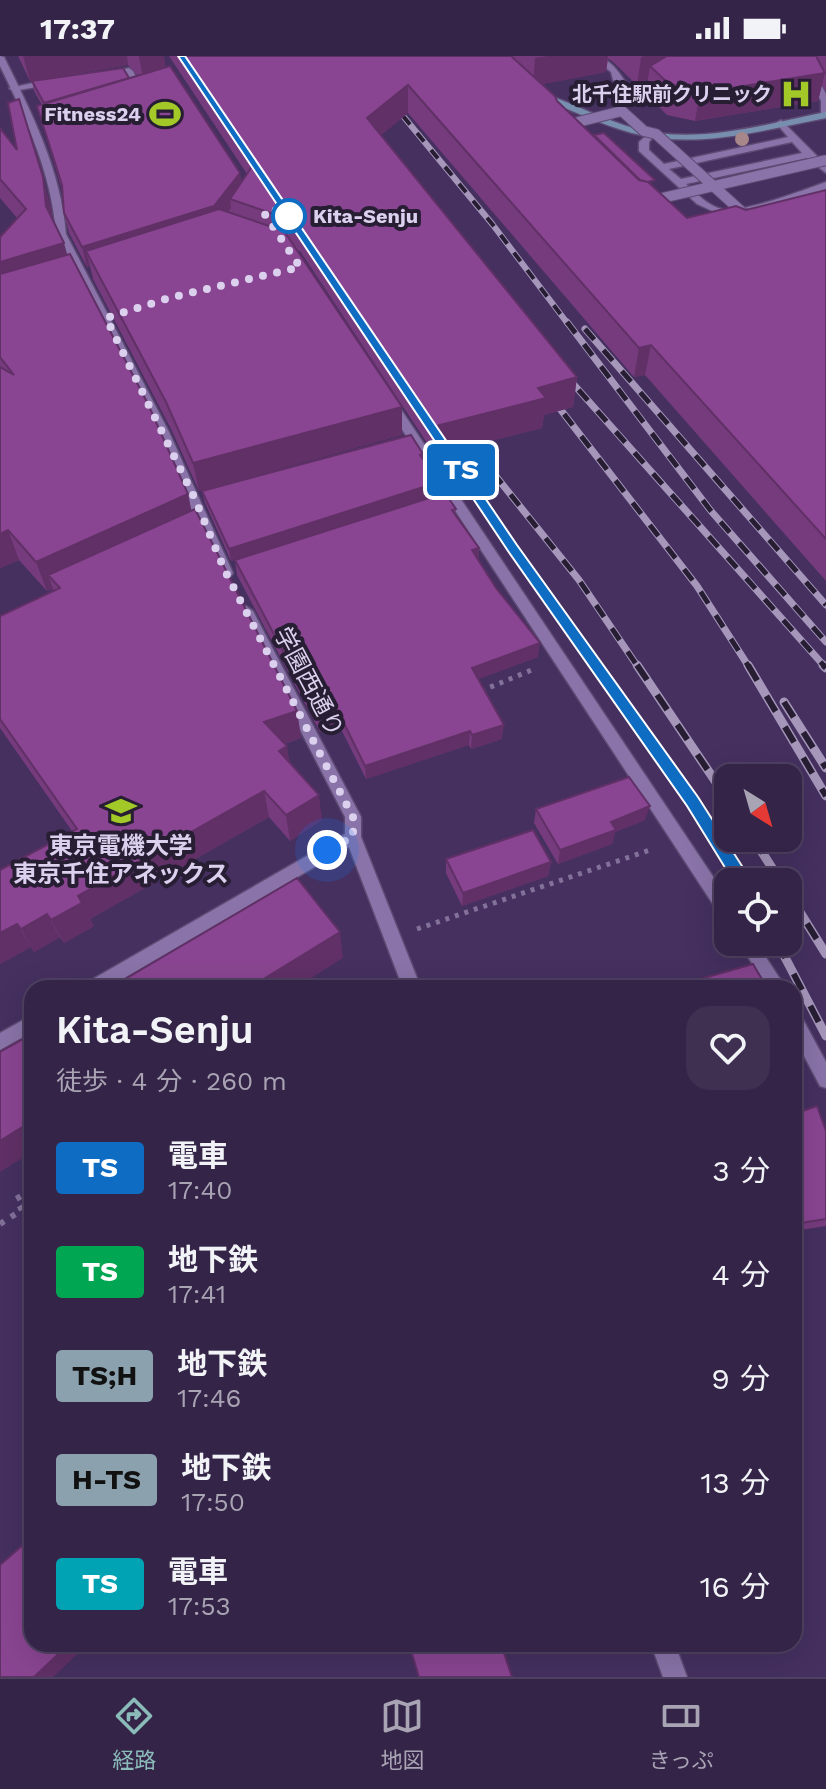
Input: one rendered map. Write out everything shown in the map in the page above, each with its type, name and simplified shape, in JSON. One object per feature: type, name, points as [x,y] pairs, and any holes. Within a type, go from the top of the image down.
[{"type":"street","points":[[595,56],[615,71],[616,78],[632,95]]},
{"type":"street","points":[[607,122],[632,95],[699,56]]},
{"type":"street","points":[[527,92],[607,122],[647,133],[707,136],[826,114],[825,101],[802,56]]},
{"type":"street","points":[[0,57],[33,123],[59,206],[61,234],[202,497],[200,530],[231,569],[232,585]]},
{"type":"street","points":[[96,75],[129,71],[141,91]]},
{"type":"street","points":[[13,88],[67,80]]},
{"type":"street","points":[[127,95],[153,87]]},
{"type":"street","points":[[571,135],[560,124],[621,106],[647,133],[754,221]]},
{"type":"street","points":[[33,123],[46,119]]},
{"type":"street","points":[[781,123],[826,170]]},
{"type":"street","points":[[647,133],[644,151],[708,208],[721,212],[808,194],[826,185]]},
{"type":"street","points":[[661,168],[794,139]]},
{"type":"street","points":[[678,183],[810,154]]},
{"type":"street","points":[[708,185],[637,199],[640,203],[825,157]]},
{"type":"street","points":[[734,229],[826,199]]},
{"type":"street","points":[[382,390],[714,892]]},
{"type":"street","points":[[400,443],[415,439]]},
{"type":"street","points":[[440,501],[455,497]]},
{"type":"street","name":"学園西通り","points":[[240,599],[353,817],[353,837],[409,980]]},
{"type":"street","points":[[106,980],[353,837]]},
{"type":"street","points":[[756,956],[772,980]]},
{"type":"street","points":[[0,1042],[24,1028]]},
{"type":"street","points":[[802,1035],[826,1080]]},
{"type":"street","points":[[666,1652],[675,1677]]},
{"type":"path","points":[[474,694],[561,658]]},
{"type":"path","points":[[393,937],[679,840]]},
{"type":"path","points":[[24,1194],[16,1199],[24,1214]]},
{"type":"path","points":[[0,1224],[22,1210]]},
{"type":"building","points":[[183,56],[511,56],[639,180],[648,182],[687,218],[736,206],[746,210],[826,190],[826,539],[651,345],[639,348],[408,85],[367,118],[577,377],[538,388],[546,398],[436,426],[297,222],[230,199],[255,162]]},
{"type":"building","points":[[667,56],[816,56],[825,73],[700,93],[672,87],[650,66]]},
{"type":"building","points":[[170,66],[240,173],[214,206],[82,247],[64,213],[62,185],[37,106]]},
{"type":"building","points":[[123,68],[129,78],[44,103],[32,81]]},
{"type":"building","points":[[19,99],[43,177],[46,206],[64,243],[0,262],[0,237],[26,209],[0,179],[0,128],[17,150],[8,103]]},
{"type":"building","points":[[604,133],[655,180],[640,180],[594,135]]},
{"type":"building","points":[[219,209],[284,231],[402,407],[193,463],[166,402],[86,251]]},
{"type":"building","points":[[70,254],[148,404],[188,494],[36,562],[8,530],[0,534],[0,367],[14,375],[0,357],[0,274]]},
{"type":"building","points":[[411,435],[423,454],[420,455],[438,479],[434,480],[436,483],[229,549],[202,491]]},
{"type":"building","points":[[445,493],[456,509],[452,510],[479,548],[472,550],[496,588],[540,643],[472,668],[504,725],[472,735],[470,731],[365,766],[338,711],[318,718],[235,560]]},
{"type":"building","points":[[195,509],[297,711],[264,722],[287,746],[279,751],[319,795],[286,815],[264,791],[78,896],[82,903],[51,920],[47,914],[21,929],[17,924],[0,933],[0,870],[77,829],[0,719],[0,616],[60,588],[48,575]]},
{"type":"building","points":[[629,777],[650,806],[611,822],[616,830],[560,850],[536,809]]},
{"type":"building","points":[[533,830],[551,862],[463,893],[446,859]]},
{"type":"building","points":[[297,878],[340,932],[262,980],[124,980]]},
{"type":"building","points":[[753,964],[762,980],[697,980]]},
{"type":"building","points":[[24,1038],[24,1126],[0,1141],[0,1052]]},
{"type":"building","points":[[817,1106],[826,1131],[826,1219],[802,1223],[802,1111]]},
{"type":"building","points":[[24,1544],[24,1652],[61,1652],[34,1677],[0,1677],[0,1565]]},
{"type":"building","points":[[411,1652],[504,1652],[512,1677],[419,1677]]},
{"type":"railway","points":[[389,99],[493,225],[568,324]]},
{"type":"railway","points":[[567,322],[711,511],[826,642]]},
{"type":"railway","points":[[585,329],[826,605]]},
{"type":"railway","points":[[560,369],[825,667]]},
{"type":"railway","points":[[547,392],[697,586],[749,667]]},
{"type":"railway","points":[[458,429],[579,580],[638,667]]},
{"type":"railway","points":[[512,548],[597,667]]},
{"type":"railway","points":[[595,665],[692,801],[734,868]]},
{"type":"railway","points":[[637,665],[714,779]]},
{"type":"railway","points":[[748,665],[826,796]]},
{"type":"railway","points":[[784,702],[826,768]]},
{"type":"railway","points":[[762,852],[772,868]]},
{"type":"railway","points":[[802,915],[826,954]]},
{"type":"railway","points":[[784,956],[797,980]]},
{"type":"railway","points":[[802,990],[826,1036]]},
{"type":"train","name":"TS","points":[[182,56],[512,548],[692,801],[735,868]]},
{"type":"place","name":"北千住駅前クリニック","points":[[796,94]]},
{"type":"place","name":"Fitness24","points":[[165,114]]},
{"type":"place","name":"Kita-Senju","points":[[289,216]]},
{"type":"place","name":"東京電機大学 東京千住アネックス","points":[[121,811]]},
{"type":"route","points":[[289,216],[275,210],[264,213],[300,267],[169,298],[106,318],[195,499],[225,571],[353,817],[353,837],[327,850]]}]
